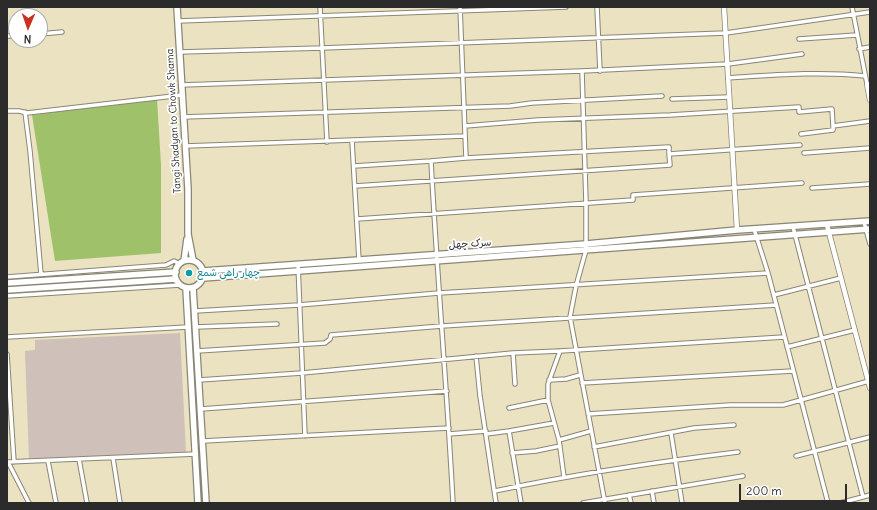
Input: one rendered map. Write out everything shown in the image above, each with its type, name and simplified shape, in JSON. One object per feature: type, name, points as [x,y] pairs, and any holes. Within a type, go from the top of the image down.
[{"type":"main road","name":"Tangi Shadyan to Chowk Shama","points":[[177,7],[188,189],[188,234]]},
{"type":"main road","name":"سرک چهل","points":[[298,268],[359,260],[436,258],[586,247],[737,230],[867,222]]},
{"type":"main road","points":[[586,247],[795,236],[868,230]]},
{"type":"main road","points":[[188,234],[193,260]]},
{"type":"main road","points":[[182,262],[193,260],[200,264],[203,274],[198,285],[193,288],[186,288],[180,285],[176,279],[176,272],[182,262],[188,234]]},
{"type":"main road","points":[[203,274],[436,258]]},
{"type":"main road","points":[[176,272],[7,283],[7,292],[176,279]]},
{"type":"main road","points":[[186,288],[198,503]]},
{"type":"main road","points":[[193,288],[206,503]]},
{"type":"street","points":[[320,7],[327,142]]},
{"type":"street","points":[[178,21],[460,9],[566,7]]},
{"type":"street","points":[[597,7],[600,71]]},
{"type":"street","points":[[724,7],[737,230]]},
{"type":"street","points":[[852,7],[870,100]]},
{"type":"street","points":[[460,9],[466,158]]},
{"type":"street","points":[[180,52],[726,33],[870,12]]},
{"type":"street","points":[[48,33],[62,32]]},
{"type":"street","points":[[799,39],[857,35]]},
{"type":"street","points":[[860,49],[870,47]]},
{"type":"street","points":[[182,86],[600,71],[728,64],[802,54]]},
{"type":"street","points":[[582,71],[586,247],[570,317],[575,350],[605,501]]},
{"type":"street","points":[[728,78],[799,74],[844,74],[865,76]]},
{"type":"street","points":[[7,111],[25,112],[182,95]]},
{"type":"street","points":[[183,117],[510,106],[532,103],[662,96]]},
{"type":"street","points":[[672,99],[729,97]]},
{"type":"street","points":[[465,126],[584,118],[799,107],[799,112],[832,109],[833,130],[801,134]]},
{"type":"street","points":[[25,112],[41,274]]},
{"type":"street","points":[[833,126],[870,121]]},
{"type":"street","points":[[185,146],[465,136]]},
{"type":"street","points":[[352,141],[359,260]]},
{"type":"street","points":[[669,154],[800,145]]},
{"type":"street","points":[[354,166],[466,158],[669,147],[670,165],[355,186]]},
{"type":"street","points":[[804,153],[870,148]]},
{"type":"street","points":[[431,161],[436,258],[449,428],[452,503]]},
{"type":"street","points":[[357,219],[633,200],[633,195],[802,183]]},
{"type":"street","points":[[812,188],[870,184]]},
{"type":"street","points":[[867,222],[870,244]]},
{"type":"street","points":[[827,225],[870,388]]},
{"type":"street","points":[[793,227],[863,497]]},
{"type":"street","points":[[754,229],[774,295],[828,503]]},
{"type":"street","points":[[7,277],[166,265],[174,261],[182,262]]},
{"type":"street","points":[[298,268],[305,436]]},
{"type":"street","points":[[195,311],[299,305],[439,293],[576,286],[768,273]]},
{"type":"street","points":[[774,295],[841,278]]},
{"type":"street","points":[[7,292],[180,285]]},
{"type":"street","points":[[197,351],[325,343],[330,339],[331,335],[442,326],[776,305]]},
{"type":"street","points":[[196,327],[277,324]]},
{"type":"street","points":[[7,337],[188,327]]},
{"type":"street","points":[[787,347],[855,330]]},
{"type":"street","points":[[199,380],[302,373],[513,353],[560,352],[784,337]]},
{"type":"street","points":[[560,352],[549,380],[548,400],[559,440],[564,477]]},
{"type":"street","points":[[513,353],[515,384]]},
{"type":"street","points":[[7,354],[14,462]]},
{"type":"street","points":[[476,356],[480,396],[496,503]]},
{"type":"street","points":[[582,383],[793,371]]},
{"type":"street","points":[[549,380],[566,379],[580,375]]},
{"type":"street","points":[[588,414],[730,405],[783,405],[869,381]]},
{"type":"street","points":[[201,409],[446,391]]},
{"type":"street","points":[[509,408],[548,400]]},
{"type":"street","points":[[449,434],[509,431],[554,423]]},
{"type":"street","points":[[594,447],[694,428],[734,425]]},
{"type":"street","points":[[202,441],[449,428]]},
{"type":"street","points":[[509,431],[521,503]]},
{"type":"street","points":[[559,440],[591,431]]},
{"type":"street","points":[[672,433],[682,503]]},
{"type":"street","points":[[796,456],[870,437]]},
{"type":"street","points":[[512,453],[536,451],[560,446]]},
{"type":"street","points":[[495,491],[599,471],[738,452]]},
{"type":"street","points":[[29,503],[8,462],[196,454]]},
{"type":"street","points":[[113,458],[120,503]]},
{"type":"street","points":[[79,459],[87,503]]},
{"type":"street","points":[[48,461],[56,503]]},
{"type":"street","points":[[583,503],[605,501],[629,495],[743,476]]},
{"type":"street","points":[[652,491],[654,503]]},
{"type":"street","points":[[629,495],[631,503]]},
{"type":"street","points":[[840,503],[870,495]]},
{"type":"shaded area","points":[[180,333],[186,452],[29,459],[25,351],[35,350],[35,340]]},
{"type":"green space","points":[[157,99],[161,165],[161,253],[55,261],[32,115]]},
{"type":"place","name":"چهار راهی شمع","points":[[189,273]]}]
